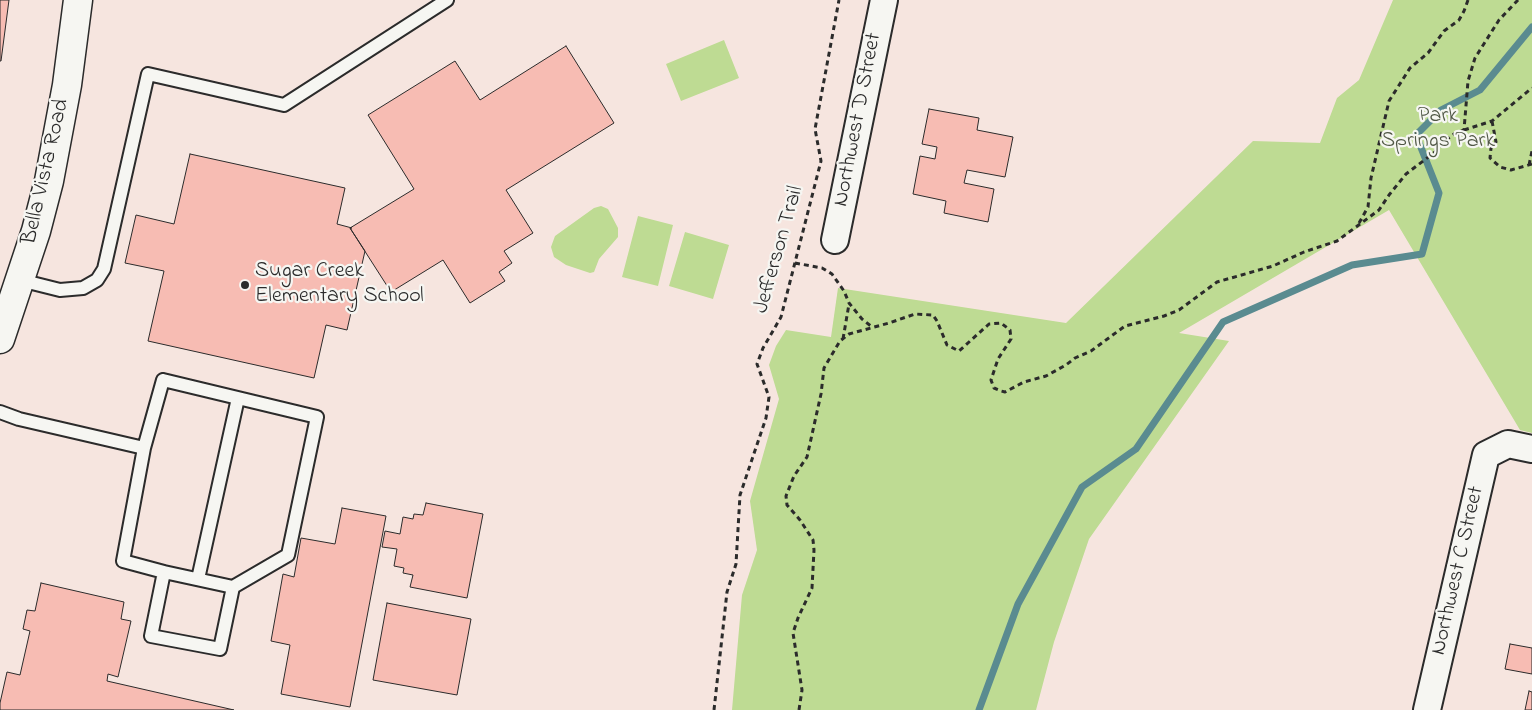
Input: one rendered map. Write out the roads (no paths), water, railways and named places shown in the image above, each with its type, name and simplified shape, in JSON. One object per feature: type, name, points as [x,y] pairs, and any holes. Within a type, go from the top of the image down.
[{"type":"street","name":"Bella Vista Road","points":[[0,339],[5,311],[20,280],[49,181],[67,84],[78,0]]},
{"type":"street","name":"Northwest D Street","points":[[835,240],[884,0]]},
{"type":"street","name":"Northwest C Street","points":[[1427,710],[1486,455],[1520,447]]},
{"type":"lane","points":[[20,280],[60,290],[82,288],[97,280],[104,269],[148,74],[284,105],[447,0]]},
{"type":"lane","points":[[163,380],[317,418],[288,555],[233,587],[123,561],[144,448],[163,380]]},
{"type":"lane","points":[[198,579],[238,398]]},
{"type":"lane","points":[[0,412],[19,419],[144,448]]},
{"type":"lane","points":[[164,572],[151,636],[220,649],[233,587]]},
{"type":"waterway","points":[[979,710],[1018,604],[1082,487],[1136,449],[1223,322],[1352,265],[1422,254],[1439,193],[1416,135],[1441,110],[1480,90],[1532,27]]},
{"type":"place","name":"Sugar Creek Elementary School","points":[[245,285]]},
{"type":"park label","name":"Park Springs Park","points":[[1438,130]]}]
